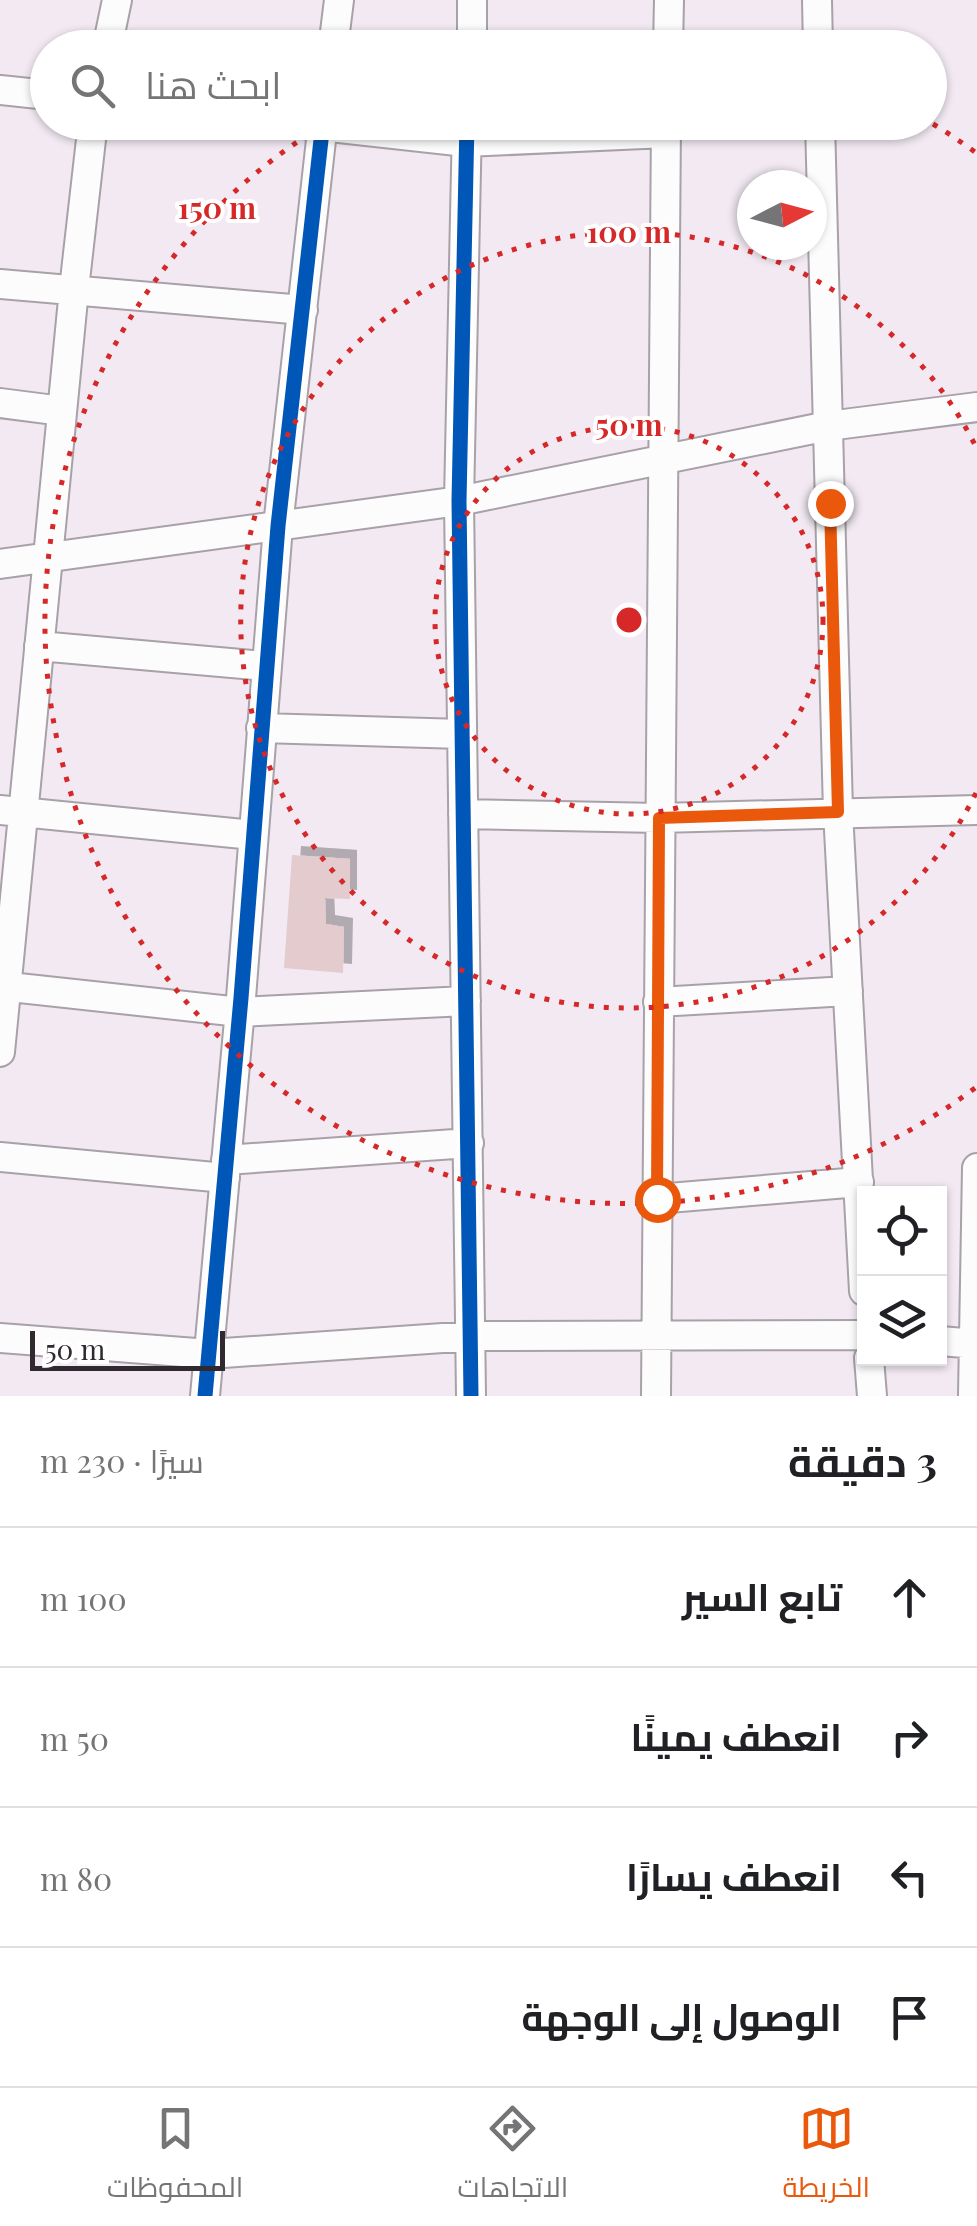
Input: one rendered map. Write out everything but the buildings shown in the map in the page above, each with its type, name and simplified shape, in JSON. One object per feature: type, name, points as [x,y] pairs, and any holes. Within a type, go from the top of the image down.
[{"type":"street","points":[[111,30],[117,0]]},
{"type":"street","points":[[335,30],[339,0]]},
{"type":"street","points":[[472,0],[472,30]]},
{"type":"street","points":[[668,30],[669,0]]},
{"type":"street","points":[[817,0],[818,30]]},
{"type":"street","points":[[0,90],[30,94]]},
{"type":"street","points":[[0,1052],[12,811],[39,646],[92,140]]},
{"type":"street","points":[[205,1396],[240,1012],[265,666],[321,140]]},
{"type":"street","points":[[467,140],[460,500],[471,1396]]},
{"type":"street","points":[[656,1396],[666,140]]},
{"type":"street","points":[[820,140],[838,812],[863,1276]]},
{"type":"street","points":[[0,284],[303,310]]},
{"type":"street","points":[[0,403],[62,411]]},
{"type":"street","points":[[0,564],[460,500],[828,426],[977,407]]},
{"type":"street","points":[[39,646],[265,666]]},
{"type":"street","points":[[261,728],[462,734]]},
{"type":"street","points":[[463,814],[659,818],[977,810]]},
{"type":"street","points":[[12,811],[253,836]]},
{"type":"street","points":[[3,987],[240,1012],[466,1001]]},
{"type":"street","points":[[658,1002],[848,991]]},
{"type":"street","points":[[0,1157],[226,1169],[468,1142]]},
{"type":"street","points":[[973,1396],[977,1168]]},
{"type":"street","points":[[657,1199],[858,1182]]},
{"type":"street","points":[[0,1338],[209,1354],[472,1336],[857,1335]]},
{"type":"street","points":[[947,1342],[975,1344]]},
{"type":"street","points":[[870,1366],[872,1396]]},
{"type":"cycle path","points":[[205,1396],[278,526],[321,140]]},
{"type":"cycle path","points":[[467,140],[459,501],[471,1396]]},
{"type":"route","points":[[657,1199],[659,818],[838,812],[830,503]]}]
